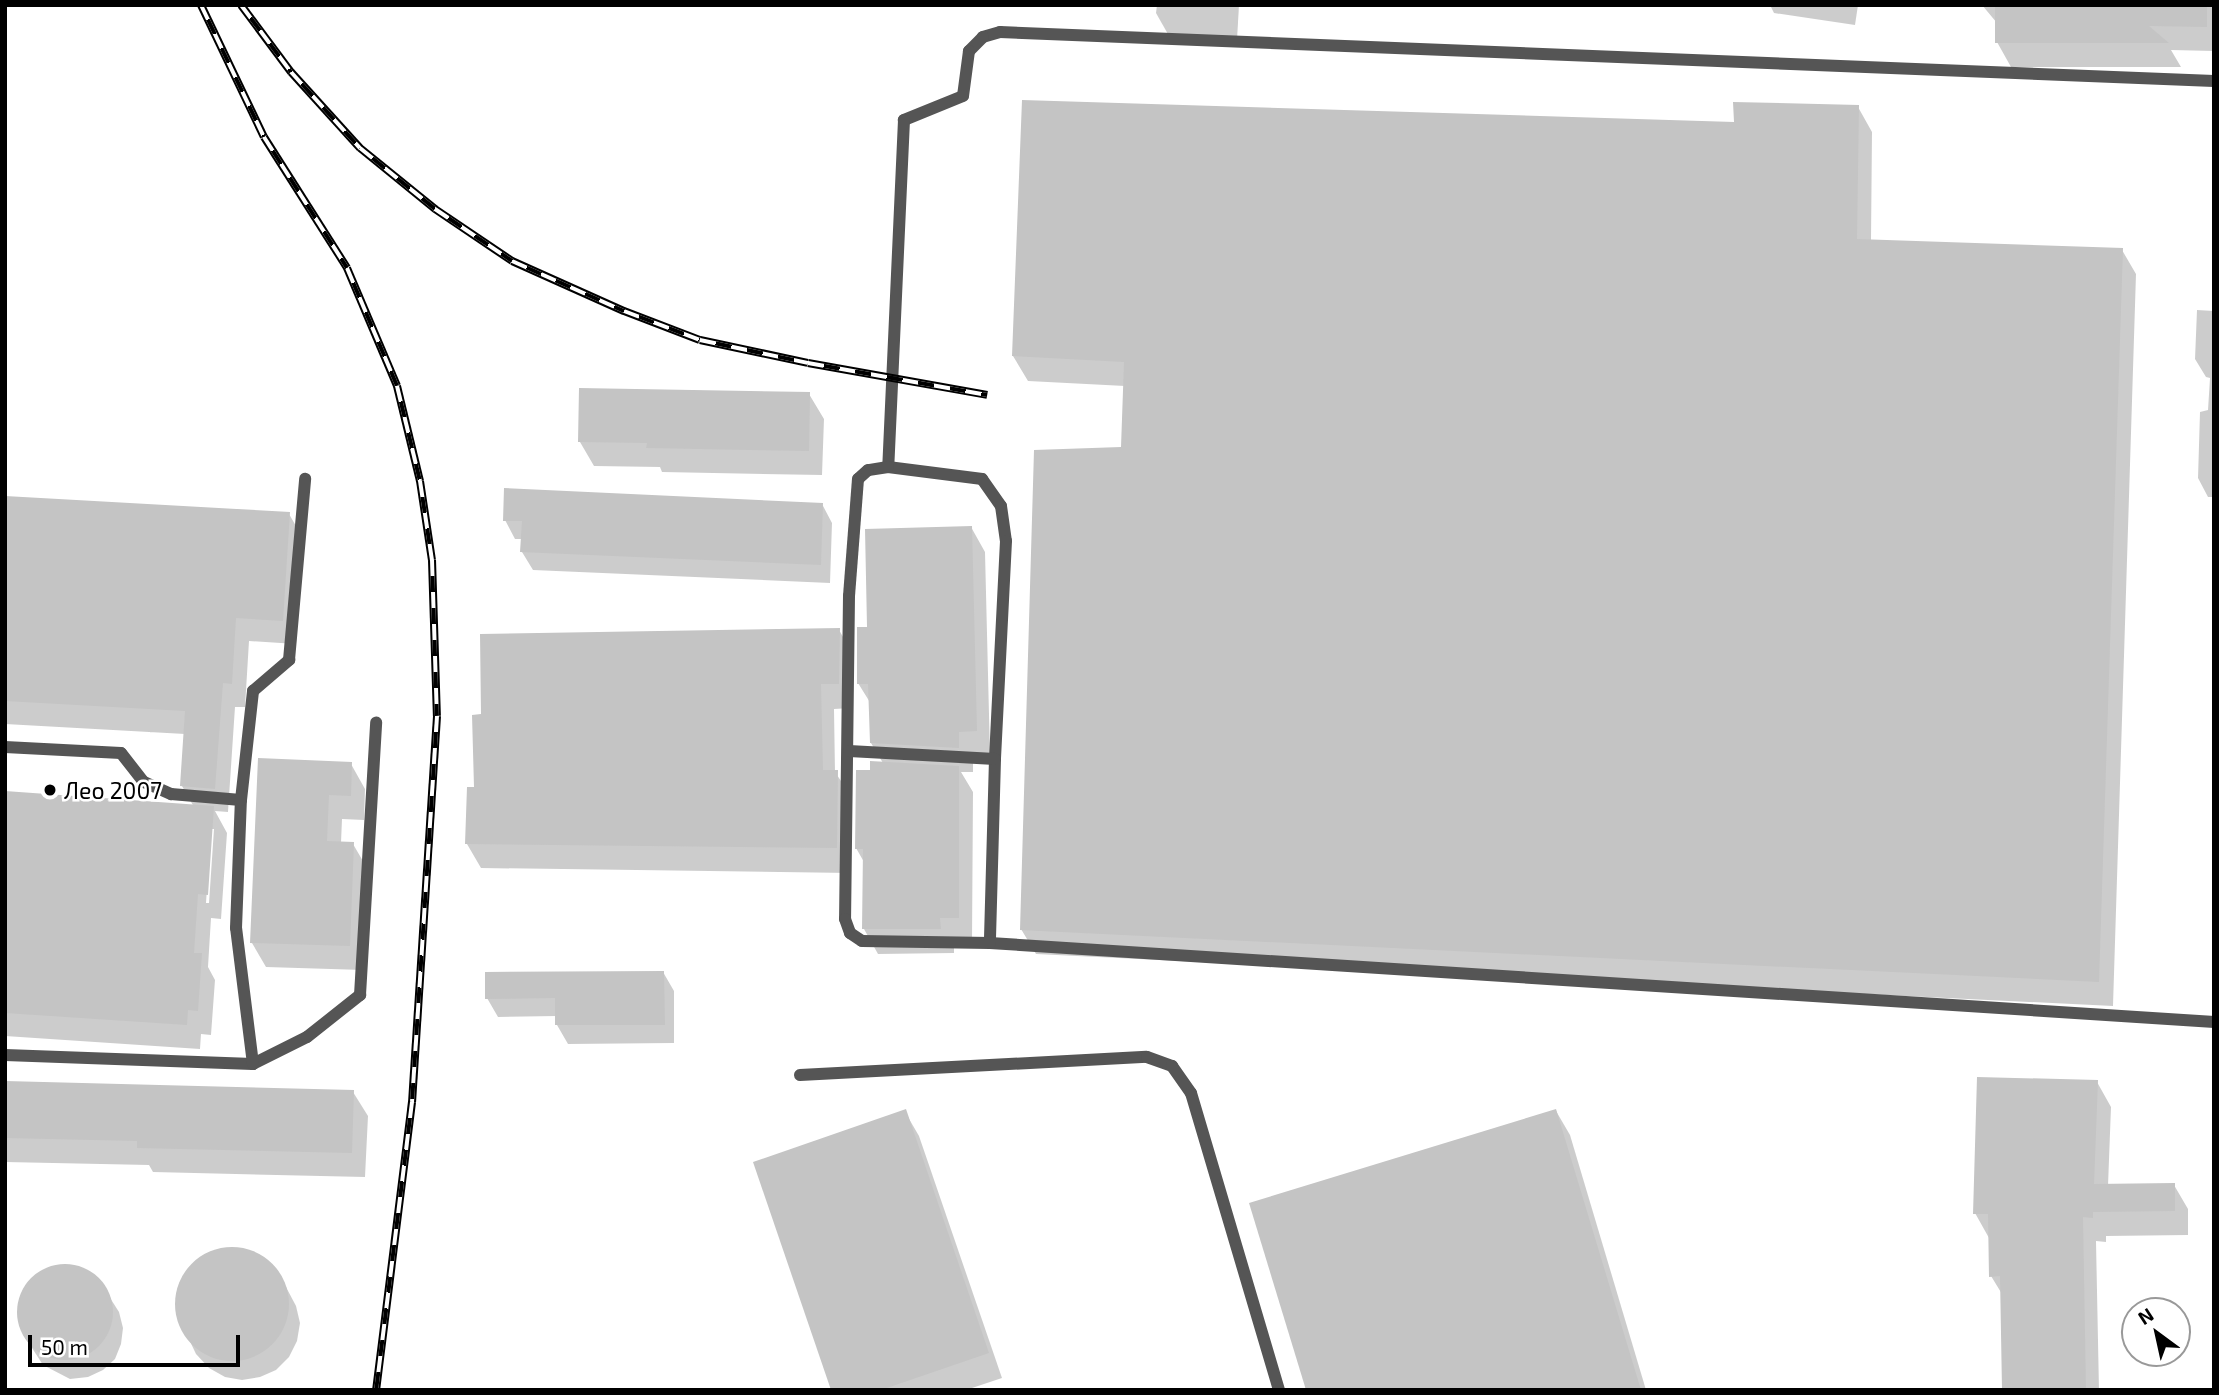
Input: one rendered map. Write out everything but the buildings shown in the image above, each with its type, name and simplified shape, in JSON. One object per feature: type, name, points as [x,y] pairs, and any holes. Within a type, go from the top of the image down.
[{"type":"lane","points":[[888,467],[904,120],[962,96],[968,51],[983,37],[1000,32],[2214,81]]},
{"type":"lane","points":[[990,943],[995,759],[1006,541],[1001,506],[982,479],[888,467],[868,470],[858,479],[849,596],[849,751],[844,873],[845,919],[850,933],[862,941],[990,943],[2214,1022]]},
{"type":"lane","points":[[253,1064],[236,929],[241,800],[253,691],[289,660],[305,479]]},
{"type":"lane","points":[[5,1055],[253,1064],[307,1037],[360,995],[376,722]]},
{"type":"lane","points":[[5,747],[121,752],[144,782],[171,794],[241,800]]},
{"type":"lane","points":[[849,751],[995,759]]},
{"type":"lane","points":[[800,1075],[1147,1057],[1172,1066],[1191,1093],[1279,1390]]},
{"type":"railway","points":[[201,5],[264,137],[347,268],[397,386],[420,481],[432,560],[437,716],[412,1102],[376,1390]]},
{"type":"railway","points":[[241,5],[291,72],[360,148],[435,209],[512,261],[624,311],[700,340],[808,363],[987,395]]},
{"type":"place","name":"Лео 2007","points":[[50,790]]}]
